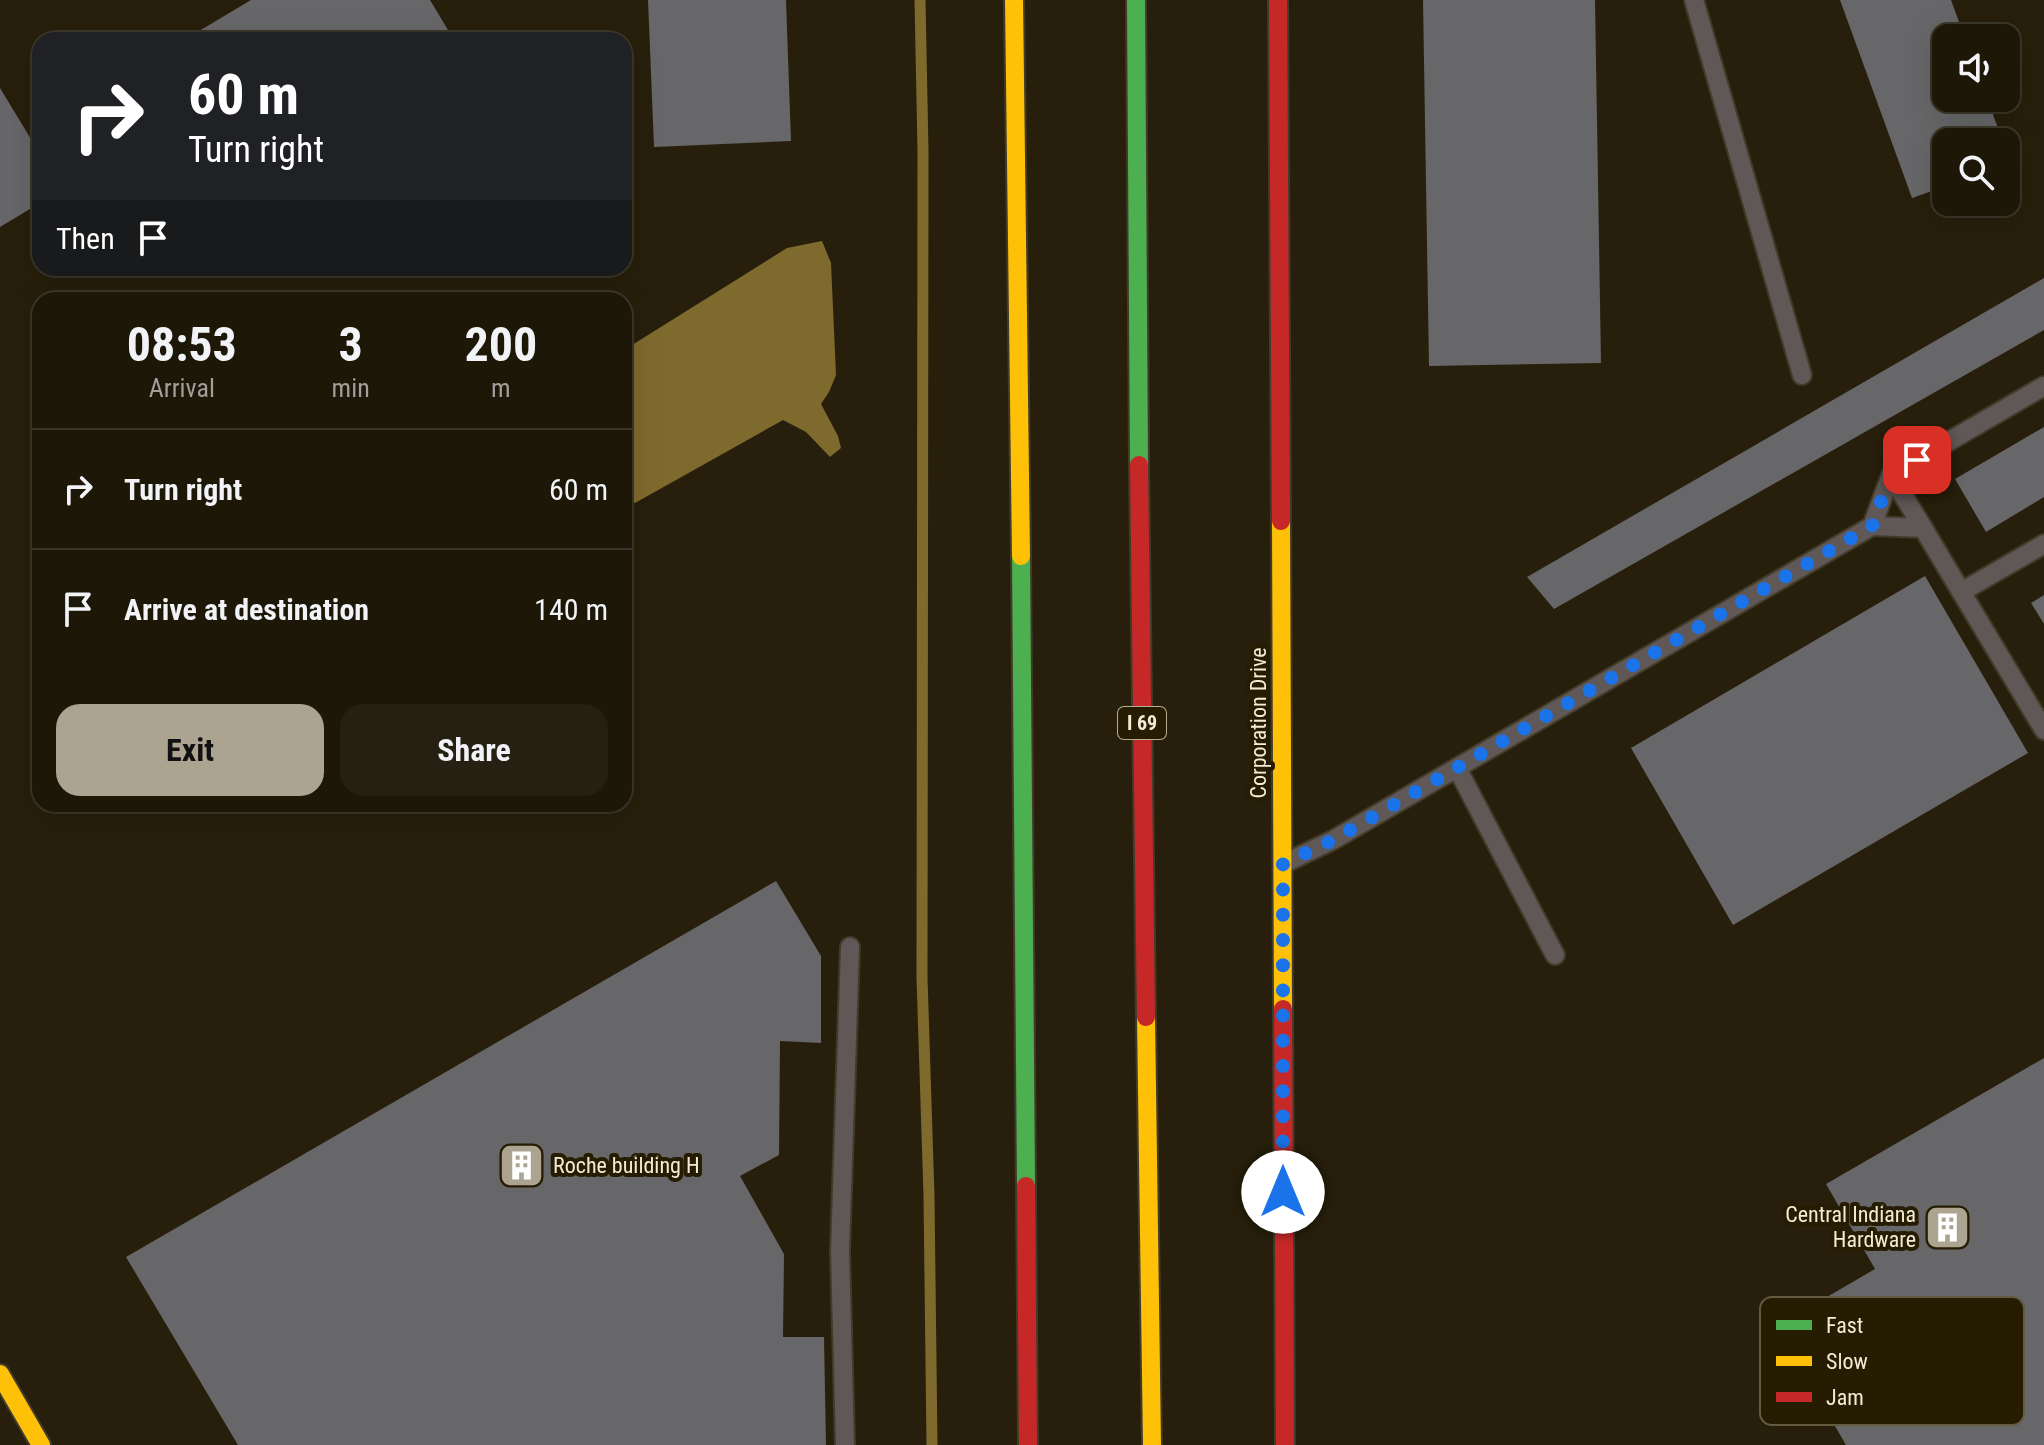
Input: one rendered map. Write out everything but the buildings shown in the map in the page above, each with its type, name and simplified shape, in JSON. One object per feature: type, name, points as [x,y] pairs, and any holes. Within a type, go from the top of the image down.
[{"type":"main road","points":[[1014,0],[1028,1445]]},
{"type":"main road","name":"I 69","points":[[1136,0],[1139,533],[1152,1445]]},
{"type":"main road","name":"Corporation Drive","points":[[1278,0],[1285,1445]]},
{"type":"main road","points":[[0,1374],[41,1445]]},
{"type":"lane","points":[[1694,0],[1802,375]]},
{"type":"lane","points":[[1872,526],[1891,475],[2044,386]]},
{"type":"lane","points":[[1891,475],[2044,730]]},
{"type":"lane","points":[[1283,864],[1333,840],[1872,526],[1923,528]]},
{"type":"lane","points":[[1961,592],[2044,544]]},
{"type":"lane","points":[[1457,768],[1555,955]]},
{"type":"lane","points":[[845,1445],[840,1251],[850,947]]},
{"type":"shaded area","points":[[822,241],[831,263],[836,375],[821,404],[841,448],[830,457],[806,432],[783,420],[635,503],[632,501],[632,345],[787,248]]},
{"type":"waterway","points":[[920,0],[923,151],[922,978],[932,1445]]},
{"type":"traffic: fast","points":[[1136,0],[1139,465]]},
{"type":"traffic: fast","points":[[1021,556],[1026,1186]]},
{"type":"traffic: slow","points":[[1014,0],[1021,556]]},
{"type":"traffic: slow","points":[[1281,521],[1283,1009]]},
{"type":"traffic: slow","points":[[1146,1017],[1152,1445]]},
{"type":"traffic: slow","points":[[0,1374],[41,1445]]},
{"type":"traffic: jam","points":[[1278,0],[1281,521]]},
{"type":"traffic: jam","points":[[1139,465],[1146,1017]]},
{"type":"traffic: jam","points":[[1283,1009],[1285,1445]]},
{"type":"traffic: jam","points":[[1026,1186],[1028,1445]]},
{"type":"place","name":"Roche building H","points":[[522,1165]]},
{"type":"place","name":"Central Indiana Hardware","points":[[1947,1227]]},
{"type":"route","points":[[1283,1192],[1283,864],[1333,840],[1872,526],[1891,475],[1917,460]]}]
